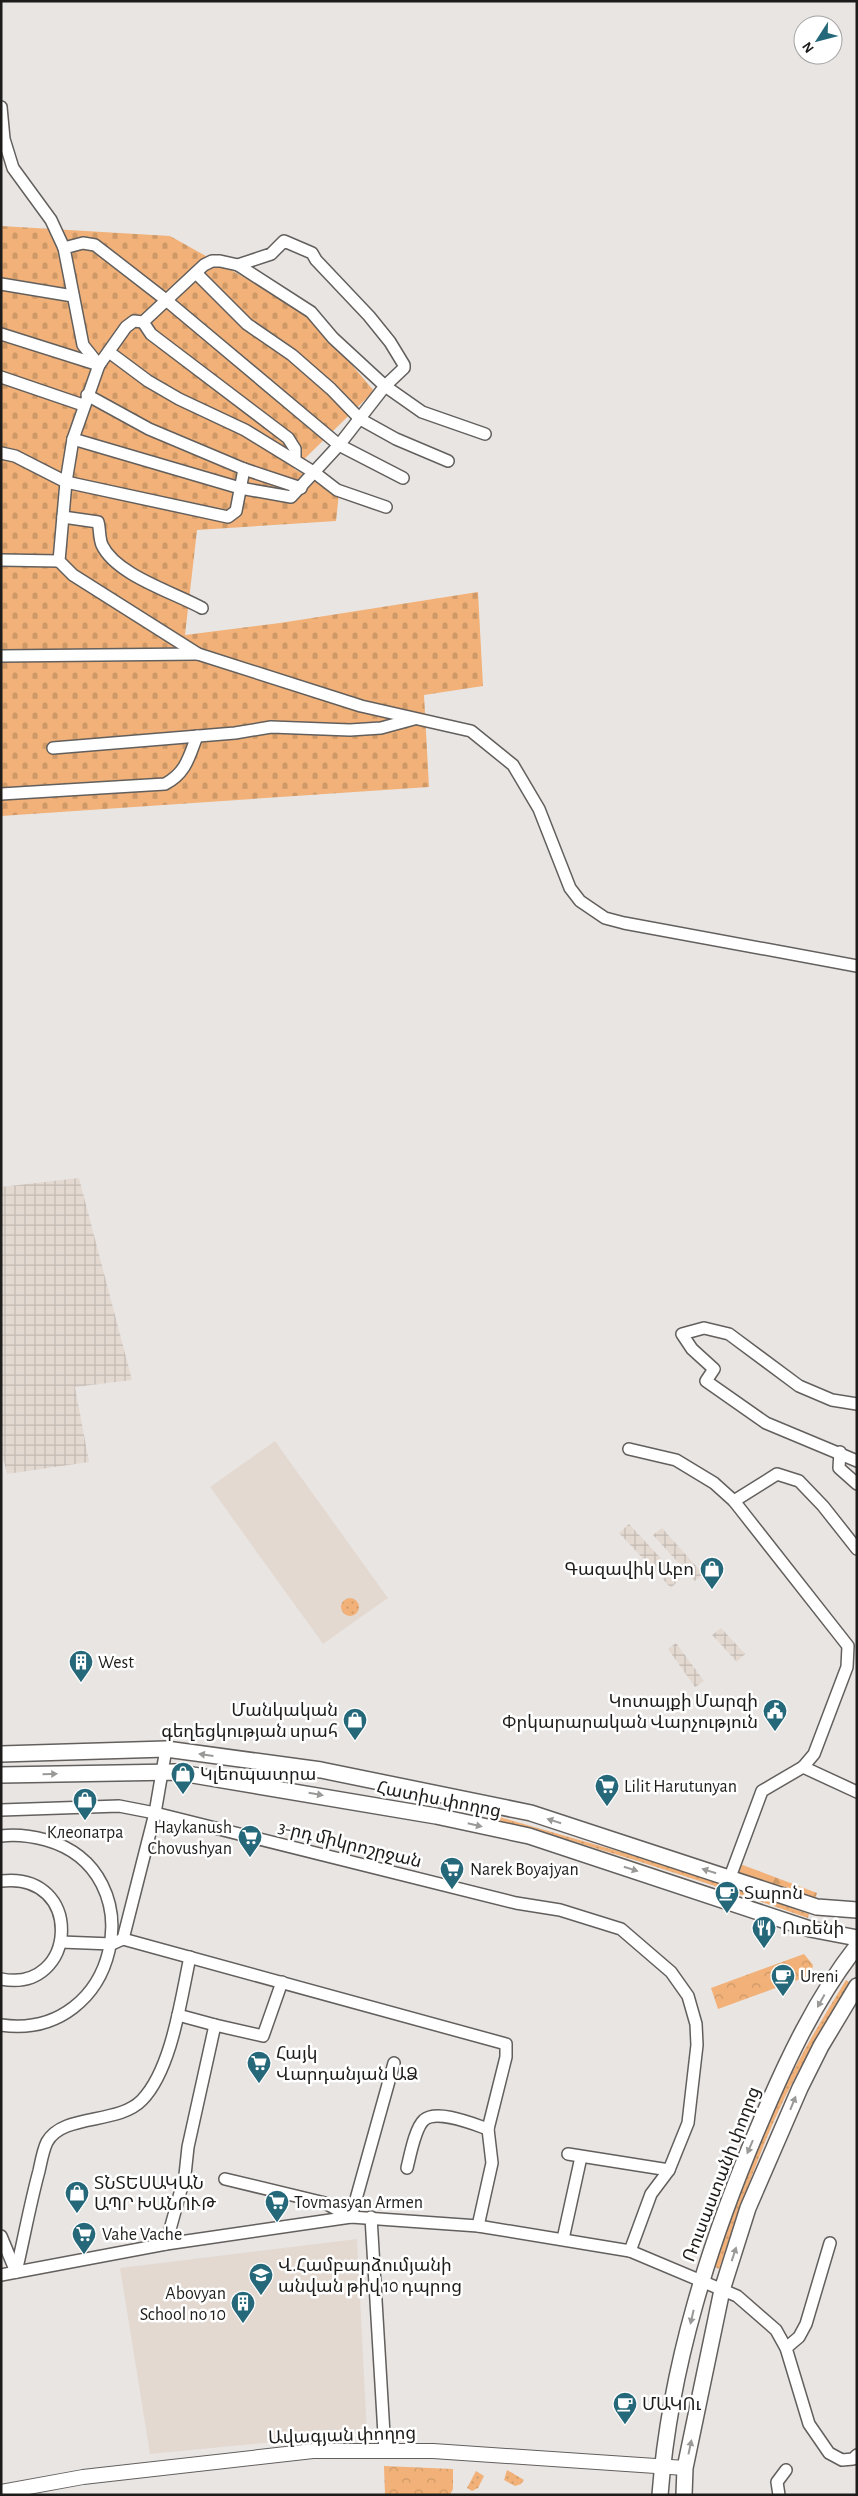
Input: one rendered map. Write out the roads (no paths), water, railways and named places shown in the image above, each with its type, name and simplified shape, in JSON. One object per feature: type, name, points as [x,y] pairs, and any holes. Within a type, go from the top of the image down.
[{"type":"main road","name":"Հատիս փողոց","points":[[1,1754],[166,1749],[321,1770],[531,1814],[730,1877],[817,1907],[857,1910]]},
{"type":"main road","name":"Հատիս փողոց","points":[[1,1775],[162,1771],[326,1796],[529,1836],[810,1929],[857,1938]]},
{"type":"main road","name":"Ռուսաստանի փողոց","points":[[660,2495],[662,2465],[673,2400],[700,2281],[733,2186],[780,2076],[839,1968],[857,1946]]},
{"type":"main road","points":[[684,2495],[685,2468],[722,2290],[748,2208],[800,2088],[821,2046],[857,1986]]},
{"type":"street","points":[[1,107],[4,139],[13,168],[51,220],[64,248],[83,345],[99,366]]},
{"type":"street","points":[[73,439],[240,488],[286,497],[291,497],[316,473],[385,386],[404,368],[404,364],[370,316],[316,260],[312,253],[284,241],[271,254],[238,265]]},
{"type":"street","points":[[64,248],[83,243],[95,246],[166,300],[340,445],[403,478]]},
{"type":"street","points":[[143,322],[196,273],[212,261],[238,265],[311,312],[333,338],[385,386],[422,412],[485,434]]},
{"type":"street","points":[[196,273],[247,324],[292,354],[331,389],[360,419],[396,439],[448,461]]},
{"type":"street","points":[[1,284],[73,296]]},
{"type":"street","points":[[59,561],[66,482],[73,439],[85,400],[99,366],[126,327],[134,321],[143,322],[151,334],[288,438],[295,450],[295,460]]},
{"type":"street","points":[[1,334],[99,366]]},
{"type":"street","points":[[109,352],[164,390],[245,430],[316,473],[337,490],[386,506]]},
{"type":"street","points":[[1,377],[85,400],[244,469],[301,488]]},
{"type":"street","points":[[1,453],[15,456],[66,482],[228,517],[236,511],[244,469]]},
{"type":"street","points":[[63,517],[98,522],[101,543],[110,558],[128,571],[202,608]]},
{"type":"street","points":[[1,560],[59,561],[73,575],[198,654],[361,706],[471,732],[513,765],[539,809],[570,888],[580,901],[591,910],[624,924],[857,966]]},
{"type":"street","points":[[1,656],[198,654]]},
{"type":"street","points":[[53,748],[198,736],[271,727],[350,730],[381,728],[416,719]]},
{"type":"street","points":[[1,794],[165,784],[178,777],[187,764],[198,736]]},
{"type":"street","points":[[857,1404],[832,1400],[799,1386],[729,1334],[704,1328],[682,1334],[692,1350],[714,1369],[706,1381],[766,1423],[840,1452],[857,1461]]},
{"type":"street","points":[[628,1449],[676,1460],[714,1483],[734,1501],[848,1646],[847,1667],[814,1754],[803,1767],[762,1791],[730,1877]]},
{"type":"street","points":[[840,1452],[839,1468],[857,1484]]},
{"type":"street","points":[[734,1501],[777,1474],[799,1481],[823,1506],[857,1549]]},
{"type":"street","points":[[123,1939],[155,1813],[166,1749]]},
{"type":"street","points":[[803,1767],[857,1792]]},
{"type":"street","name":"3-րդ միկրոշրջան","points":[[1,1810],[119,1806],[155,1813],[516,1903],[560,1910],[621,1929],[671,1972],[681,1984],[688,1996],[696,2024],[697,2045],[688,2123],[669,2170],[651,2194],[630,2252]]},
{"type":"street","points":[[1,1836],[15,1834],[38,1838],[60,1844],[80,1857],[96,1876],[108,1898],[112,1944],[108,1960],[100,1976],[77,2004],[61,2016],[35,2026],[21,2028],[1,2025]]},
{"type":"street","points":[[1,1882],[16,1880],[28,1882],[40,1888],[59,1910],[62,1921],[61,1942],[49,1965],[34,1976],[14,1980],[1,1979]]},
{"type":"street","points":[[61,1942],[112,1944],[123,1939],[506,2044],[506,2058],[488,2128],[492,2163],[478,2226]]},
{"type":"street","points":[[16,2272],[47,2142],[54,2133],[65,2127],[120,2114],[141,2101],[158,2080],[178,2015],[190,1957]]},
{"type":"street","points":[[178,2015],[264,2036],[282,1982]]},
{"type":"street","points":[[166,2244],[185,2176],[188,2147],[215,2025]]},
{"type":"street","points":[[351,2217],[394,2063]]},
{"type":"street","points":[[407,2168],[420,2126],[424,2120],[433,2116],[456,2119],[488,2128]]},
{"type":"street","points":[[568,2154],[581,2157],[599,2157],[669,2170]]},
{"type":"street","points":[[563,2239],[581,2157]]},
{"type":"street","points":[[225,2179],[325,2203],[351,2217]]},
{"type":"street","points":[[1,2276],[166,2244],[351,2217],[478,2226],[563,2239],[630,2252],[737,2296],[776,2330],[786,2348],[809,2424],[820,2442],[828,2453],[842,2460],[854,2459],[857,2455]]},
{"type":"street","points":[[371,2217],[385,2451]]},
{"type":"street","points":[[1,2236],[16,2272]]},
{"type":"street","points":[[786,2348],[799,2337],[806,2324],[830,2243]]},
{"type":"street","name":"Ավագյան փողոց","points":[[1,2492],[83,2477],[304,2452],[433,2451],[685,2468]]},
{"type":"street","points":[[779,2495],[777,2482],[786,2470]]},
{"type":"place","name":"Գազավիկ Աբո","points":[[712,1590]]},
{"type":"place","name":"West","points":[[81,1683]]},
{"type":"place","name":"Կոտայքի Մարզի Փրկարարական Վարչություն","points":[[775,1732]]},
{"type":"place","name":"Մանկական գեղեցկության սրահ","points":[[355,1741]]},
{"type":"place","name":"Կլեոպատրա","points":[[183,1795]]},
{"type":"place","name":"Lilit Harutunyan","points":[[607,1807]]},
{"type":"place","name":"Клеопатра","points":[[85,1821]]},
{"type":"place","name":"Haykanush Chovushyan","points":[[250,1858]]},
{"type":"place","name":"Narek Boyajyan","points":[[452,1890]]},
{"type":"place","name":"Տարոն","points":[[727,1914]]},
{"type":"place","name":"Ուռենի","points":[[764,1949]]},
{"type":"place","name":"Ureni","points":[[783,1997]]},
{"type":"place","name":"Հայկ Վարդանյան ԱՁ","points":[[259,2084]]},
{"type":"place","name":"ՏՆՏԵՍԱԿԱՆ ԱՊՐ ԽԱՆՈՒԹ","points":[[77,2214]]},
{"type":"place","name":"Tovmasyan Armen","points":[[277,2223]]},
{"type":"place","name":"Vahe Vache","points":[[84,2255]]},
{"type":"place","name":"Վ.Համբարձումյանի անվան թիվ 10 դպրոց","points":[[261,2296]]},
{"type":"place","name":"Abovyan School no 10","points":[[243,2324]]},
{"type":"place","name":"ՄԱԿՈւ","points":[[625,2425]]}]
